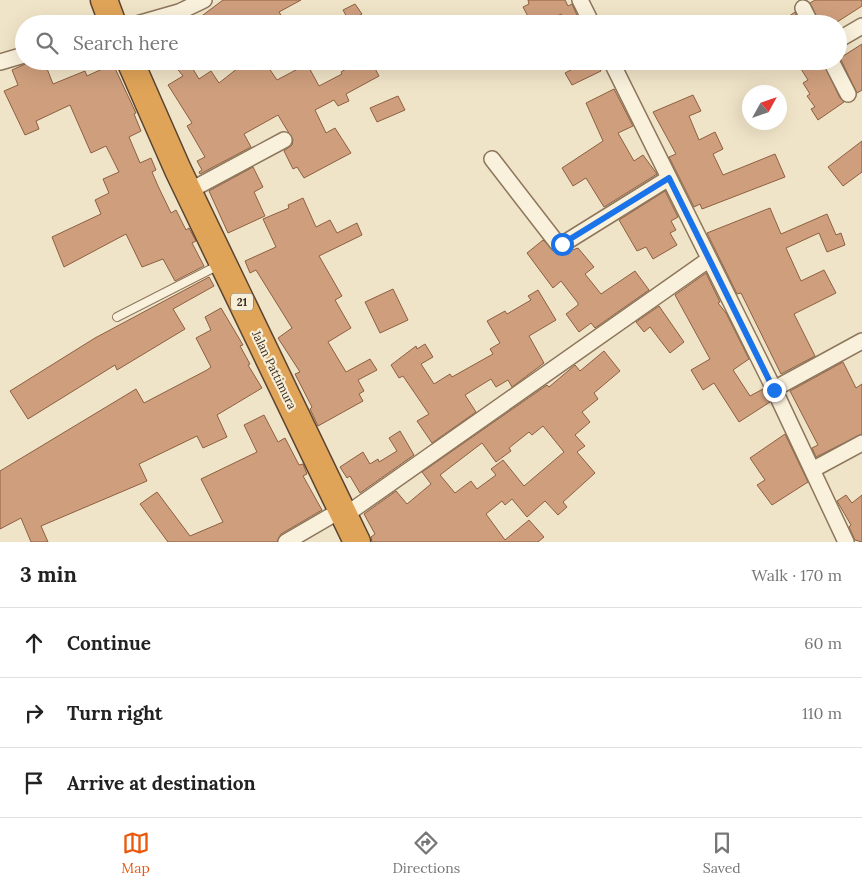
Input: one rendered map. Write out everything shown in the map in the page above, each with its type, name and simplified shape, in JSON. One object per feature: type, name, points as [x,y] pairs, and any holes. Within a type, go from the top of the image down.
[{"type":"highway","points":[[104,0],[110,15]]},
{"type":"highway","name":"Jalan Pattimura","points":[[134,70],[223,263],[357,542]]},
{"type":"street","points":[[169,15],[204,0]]},
{"type":"street","points":[[580,0],[588,15]]},
{"type":"street","points":[[803,8],[806,15]]},
{"type":"street","points":[[847,35],[862,26]]},
{"type":"street","points":[[0,62],[15,58]]},
{"type":"street","points":[[615,70],[774,390],[846,542]]},
{"type":"street","points":[[836,70],[848,94]]},
{"type":"street","points":[[189,191],[284,140]]},
{"type":"street","points":[[492,159],[558,243],[566,242],[669,178]]},
{"type":"street","points":[[286,542],[343,513],[708,260]]},
{"type":"street","points":[[774,390],[862,341]]},
{"type":"street","points":[[812,470],[862,443]]},
{"type":"lane","points":[[117,317],[223,263]]},
{"type":"building","points":[[223,0],[301,0],[279,12],[281,15],[203,15]]},
{"type":"building","points":[[528,0],[565,0],[568,6],[572,4],[577,15],[527,15],[523,7],[529,4]]},
{"type":"building","points":[[815,0],[862,0],[862,6],[847,16],[816,15],[810,3]]},
{"type":"building","points":[[355,4],[362,14],[346,15],[343,10]]},
{"type":"building","points":[[862,44],[862,90],[857,93],[846,70],[847,54]]},
{"type":"building","points":[[12,70],[48,70],[53,84],[85,71],[87,76],[100,70],[116,70],[136,113],[134,114],[141,131],[129,137],[140,163],[151,158],[156,170],[152,172],[171,213],[176,210],[186,230],[189,228],[196,241],[192,243],[204,266],[175,281],[163,259],[142,267],[126,234],[64,267],[52,237],[101,214],[95,200],[109,193],[103,179],[119,172],[106,146],[91,153],[70,105],[36,121],[39,129],[25,135],[4,91],[18,85]]},
{"type":"building","points":[[178,70],[194,70],[199,79],[211,71],[219,83],[235,70],[270,70],[277,80],[296,70],[310,70],[319,86],[342,74],[341,72],[344,70],[376,70],[379,76],[346,94],[349,101],[338,106],[334,100],[315,110],[326,133],[335,128],[351,153],[304,178],[297,167],[293,169],[284,151],[292,145],[293,140],[278,115],[244,134],[251,147],[200,174],[199,172],[202,170],[197,161],[205,157],[187,126],[192,123],[168,85],[183,76]]},
{"type":"building","points":[[571,70],[601,71],[572,85],[565,73]]},
{"type":"building","points":[[802,70],[826,70],[840,98],[844,102],[818,120],[811,109],[815,107],[807,96],[810,94],[803,83],[808,80]]},
{"type":"building","points":[[614,89],[633,126],[618,133],[634,161],[643,155],[657,174],[604,207],[586,178],[573,186],[562,168],[603,141],[586,103]]},
{"type":"building","points":[[693,95],[701,111],[689,116],[699,140],[715,132],[723,149],[713,154],[723,175],[775,154],[785,177],[702,209],[700,204],[694,207],[669,157],[676,154],[653,112]]},
{"type":"building","points":[[398,96],[405,110],[377,122],[370,108]]},
{"type":"building","points":[[862,141],[862,172],[843,186],[828,167]]},
{"type":"building","points":[[253,167],[263,187],[254,192],[265,216],[228,233],[209,191]]},
{"type":"building","points":[[665,191],[678,217],[671,221],[676,230],[670,233],[677,245],[653,259],[646,247],[637,251],[619,220]]},
{"type":"building","points":[[303,198],[316,227],[330,220],[337,233],[357,223],[362,235],[319,256],[342,296],[335,300],[351,328],[328,342],[346,372],[370,359],[377,370],[358,380],[364,391],[359,394],[363,401],[318,426],[310,409],[312,407],[295,374],[300,372],[278,338],[292,328],[256,270],[250,273],[245,261],[276,247],[263,219],[289,208],[288,205]]},
{"type":"building","points":[[770,208],[781,234],[827,214],[836,235],[841,233],[845,245],[827,252],[819,233],[786,248],[801,281],[824,270],[836,293],[794,314],[815,356],[781,374],[741,293],[737,294],[707,233]]},
{"type":"building","points":[[543,240],[558,255],[578,248],[594,267],[585,274],[601,294],[635,271],[649,290],[595,328],[591,323],[579,332],[566,314],[578,303],[561,281],[553,288],[527,253]]},
{"type":"building","points":[[706,273],[720,302],[718,303],[726,313],[749,359],[733,370],[750,396],[763,389],[770,402],[739,422],[714,383],[703,390],[691,370],[710,359],[675,295]]},
{"type":"building","points":[[209,277],[214,286],[173,309],[185,329],[117,370],[115,365],[28,419],[10,391],[95,338]]},
{"type":"building","points":[[393,289],[408,320],[380,333],[365,302]]},
{"type":"building","points":[[538,290],[556,320],[529,336],[544,363],[512,387],[508,380],[496,387],[491,379],[465,395],[476,412],[432,443],[417,421],[429,414],[403,376],[399,378],[391,365],[416,346],[417,349],[425,344],[433,357],[421,364],[434,384],[450,374],[452,377],[493,354],[490,349],[500,343],[487,321],[505,311],[507,314],[531,300],[528,296]]},
{"type":"building","points":[[659,306],[684,342],[670,353],[650,327],[644,332],[636,322]]},
{"type":"building","points":[[221,308],[243,345],[240,346],[250,364],[248,365],[262,388],[217,415],[227,437],[203,448],[197,436],[139,464],[147,481],[41,526],[48,542],[31,542],[21,518],[0,529],[0,471],[136,389],[144,403],[207,370],[211,367],[196,338],[211,330],[205,317]]},
{"type":"building","points":[[604,351],[620,371],[594,393],[598,399],[582,412],[590,422],[575,435],[585,446],[577,452],[595,473],[563,502],[567,507],[558,515],[545,501],[527,517],[512,499],[505,505],[502,501],[486,514],[505,540],[529,520],[544,537],[538,542],[372,542],[371,537],[375,534],[364,514],[396,491],[407,504],[431,484],[422,472],[547,385],[549,387],[575,365],[580,371]],"holes":[[[543,426],[564,452],[524,486],[503,460],[491,469],[496,475],[477,489],[471,481],[455,493],[440,475],[482,443],[496,462],[511,451],[509,448],[529,432],[532,435]]]},
{"type":"building","points":[[843,362],[856,388],[862,384],[862,434],[816,457],[812,448],[818,445],[790,391]]},
{"type":"building","points":[[264,415],[278,442],[285,438],[299,465],[303,464],[307,474],[303,476],[322,510],[281,534],[277,542],[168,542],[140,504],[157,492],[190,536],[223,522],[201,479],[257,452],[244,425]]},
{"type":"building","points":[[400,431],[414,455],[360,493],[350,476],[347,478],[340,467],[363,452],[370,464],[378,459],[379,462],[397,451],[389,438]]},
{"type":"building","points":[[785,434],[808,482],[772,505],[757,485],[765,480],[750,458]]},
{"type":"building","points":[[846,495],[852,503],[862,495],[862,542],[855,540],[849,527],[851,525],[837,501]]},
{"type":"route","points":[[562,244],[669,178],[774,390]]}]
